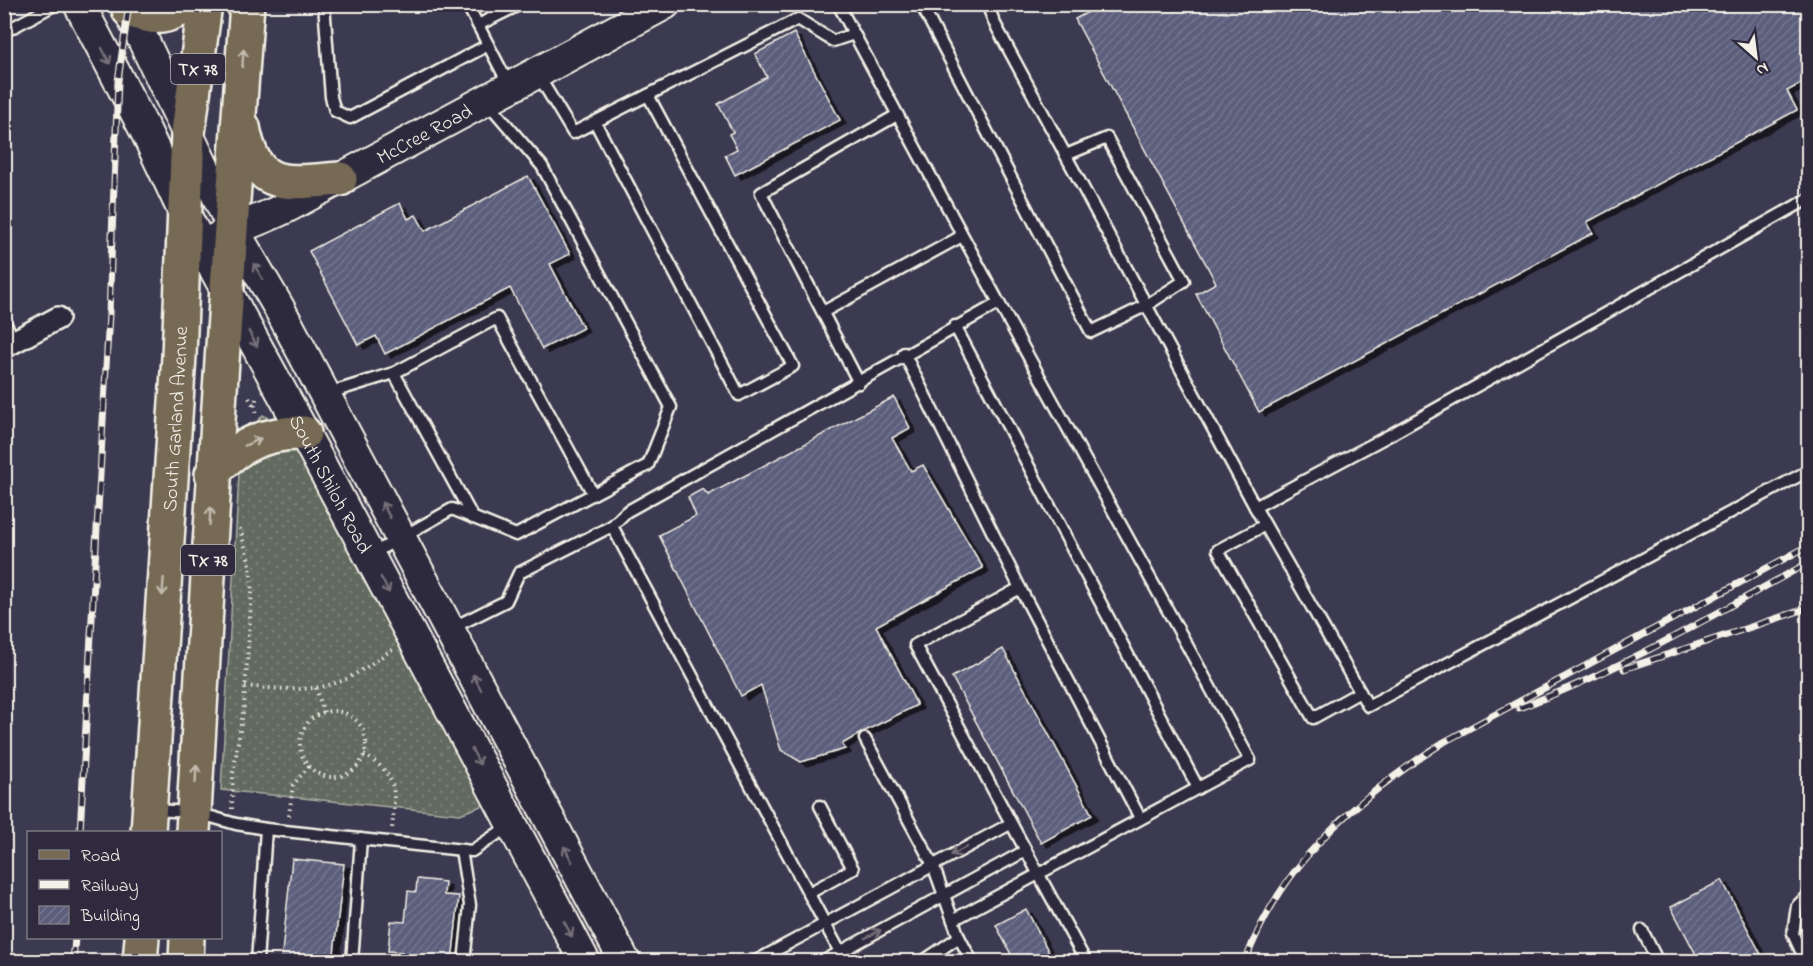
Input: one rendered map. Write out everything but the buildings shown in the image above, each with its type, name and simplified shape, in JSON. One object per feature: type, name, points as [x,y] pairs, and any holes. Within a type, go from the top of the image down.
[{"type":"main road","points":[[79,4],[146,132],[184,213]]},
{"type":"main road","points":[[128,7],[154,18],[169,15],[183,8],[184,4]]},
{"type":"main road","name":"South Garland Avenue","points":[[149,821],[192,251],[184,213],[188,133],[205,4]]},
{"type":"main road","name":"TX 78","points":[[193,822],[212,474],[225,287],[233,229],[247,4]]},
{"type":"main road","name":"McCree Road","points":[[192,251],[233,229],[261,220],[340,179],[659,6]]},
{"type":"main road","name":"South Shiloh Road","points":[[128,7],[233,229],[278,306],[626,962]]},
{"type":"main road","points":[[239,111],[248,151],[255,165],[267,176],[283,181],[301,182],[340,179]]},
{"type":"main road","name":"South Shiloh Road","points":[[192,251],[225,287],[585,962]]},
{"type":"main road","points":[[212,474],[233,453],[259,439],[282,434],[304,433]]},
{"type":"main road","points":[[141,962],[142,939]]},
{"type":"main road","points":[[186,962],[187,939]]},
{"type":"street","points":[[10,344],[58,318]]},
{"type":"lane","points":[[4,32],[56,4]]},
{"type":"lane","points":[[324,4],[331,97],[335,111],[350,118],[488,45]]},
{"type":"lane","points":[[369,555],[452,509],[516,535],[648,465],[671,407],[543,166],[498,94],[488,45],[467,4]]},
{"type":"lane","points":[[478,25],[521,4]]},
{"type":"lane","points":[[838,4],[962,236],[1250,760],[953,920]]},
{"type":"lane","points":[[921,4],[1091,332],[1147,305],[1184,281],[1107,138],[1066,155]]},
{"type":"lane","points":[[987,4],[995,24],[1255,507],[1368,706],[1809,471]]},
{"type":"lane","points":[[537,73],[573,133],[798,19],[833,41],[854,33]]},
{"type":"lane","points":[[596,122],[739,396],[793,366],[648,95]]},
{"type":"lane","points":[[859,383],[761,193],[897,115]]},
{"type":"lane","points":[[1255,507],[1388,436],[1809,199]]},
{"type":"lane","points":[[823,312],[962,236]]},
{"type":"lane","points":[[449,629],[506,601],[519,573],[612,526],[626,512],[859,383],[904,353],[999,303]]},
{"type":"lane","points":[[324,394],[394,373],[497,318],[593,494]]},
{"type":"lane","points":[[4,321],[10,344]]},
{"type":"lane","points":[[955,326],[1198,788]]},
{"type":"lane","points":[[904,353],[1020,588],[1140,818]]},
{"type":"lane","points":[[394,373],[473,518]]},
{"type":"lane","points":[[1265,525],[1218,550],[1313,718],[1360,692]]},
{"type":"lane","points":[[612,526],[840,952]]},
{"type":"lane","points":[[1020,588],[915,645],[1086,962]]},
{"type":"lane","points":[[865,739],[933,865],[959,937],[972,962]]},
{"type":"lane","points":[[808,893],[853,870],[820,806]]},
{"type":"lane","points":[[149,821],[232,823],[266,829],[461,850],[472,850],[512,824]]},
{"type":"lane","points":[[754,962],[1010,824]]},
{"type":"lane","points":[[257,962],[266,829]]},
{"type":"lane","points":[[352,962],[361,839]]},
{"type":"lane","points":[[461,850],[470,905],[464,962]]},
{"type":"lane","points":[[822,962],[1025,851]]},
{"type":"lane","points":[[1806,962],[1793,934],[1797,906],[1809,895]]},
{"type":"lane","points":[[1642,930],[1658,962]]},
{"type":"lane","points":[[922,962],[959,937]]},
{"type":"path","points":[[255,406],[258,394]]},
{"type":"path","points":[[249,398],[255,406],[260,424]]},
{"type":"path","points":[[232,823],[234,774],[245,686],[252,591],[250,565],[238,519]]},
{"type":"path","points":[[389,640],[399,659]]},
{"type":"path","points":[[245,686],[316,688],[350,677],[393,649]]},
{"type":"path","points":[[316,688],[324,713]]},
{"type":"path","points":[[334,712],[353,718],[364,735],[364,755],[352,771],[343,775],[324,776],[309,766],[301,755],[301,734],[306,725],[324,713],[334,712]]},
{"type":"path","points":[[364,755],[381,765],[395,791],[392,842]]},
{"type":"path","points":[[287,831],[293,785],[309,766]]},
{"type":"green space","points":[[263,415],[295,435],[489,803],[460,814],[221,790],[241,440]]},
{"type":"railway","points":[[80,831],[109,314],[118,81],[129,4]]},
{"type":"railway","points":[[1245,962],[1261,926],[1301,863],[1326,835],[1381,786],[1444,742],[1808,546]]},
{"type":"railway","points":[[1519,708],[1594,677],[1630,659],[1808,563]]},
{"type":"railway","points":[[1624,669],[1808,608]]},
{"type":"railway","points":[[73,962],[75,939]]}]
